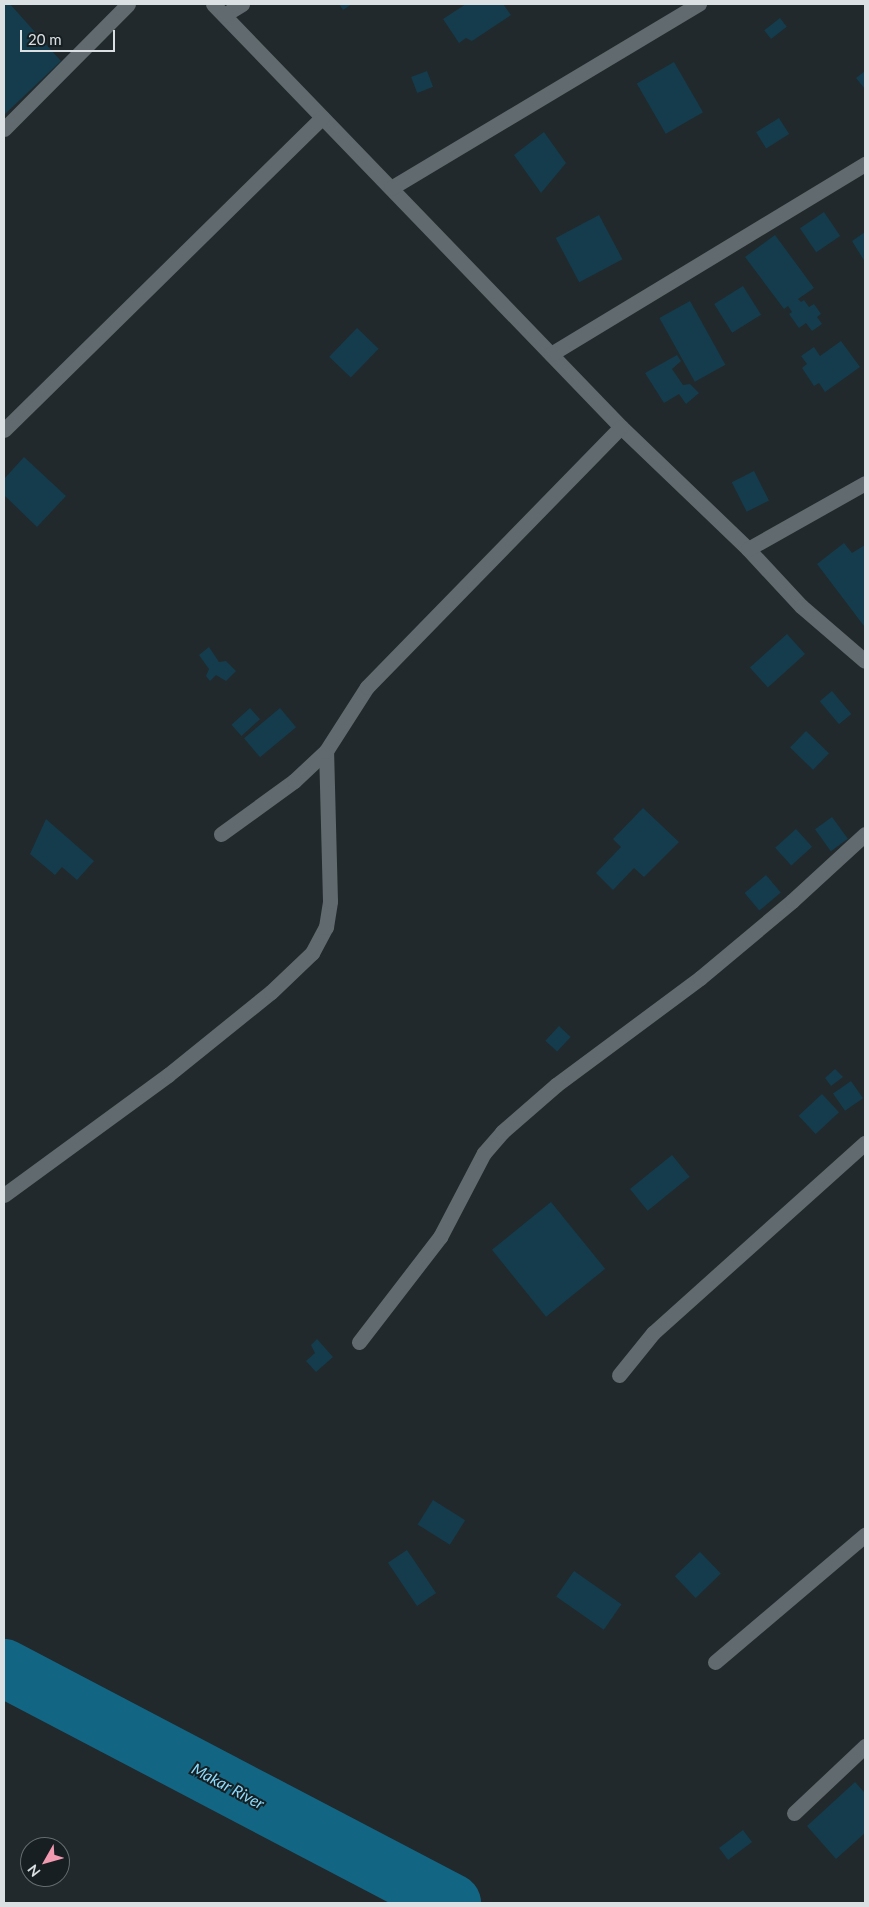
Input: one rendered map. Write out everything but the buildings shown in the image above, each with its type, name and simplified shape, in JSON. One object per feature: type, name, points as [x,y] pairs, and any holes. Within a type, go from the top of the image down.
[{"type":"street","points":[[4,129],[128,4]]},
{"type":"street","points":[[213,4],[621,427],[748,549],[801,606],[865,661]]},
{"type":"street","points":[[224,15],[242,4]]},
{"type":"street","points":[[391,188],[699,4]]},
{"type":"street","points":[[4,430],[322,117]]},
{"type":"street","points":[[551,354],[865,164]]},
{"type":"street","points":[[221,834],[294,781],[326,751],[367,687],[621,427]]},
{"type":"street","points":[[748,549],[865,483]]},
{"type":"street","points":[[4,1194],[168,1075],[271,992],[312,953],[326,927],[330,901],[326,751]]},
{"type":"street","points":[[359,1342],[435,1245],[484,1154],[502,1132],[556,1085],[700,978],[792,901],[865,834]]},
{"type":"street","points":[[619,1375],[653,1333],[865,1143]]},
{"type":"street","points":[[715,1662],[865,1535]]},
{"type":"street","points":[[794,1813],[865,1746]]},
{"type":"waterway","name":"Makar River","points":[[4,1668],[452,1903]]}]
